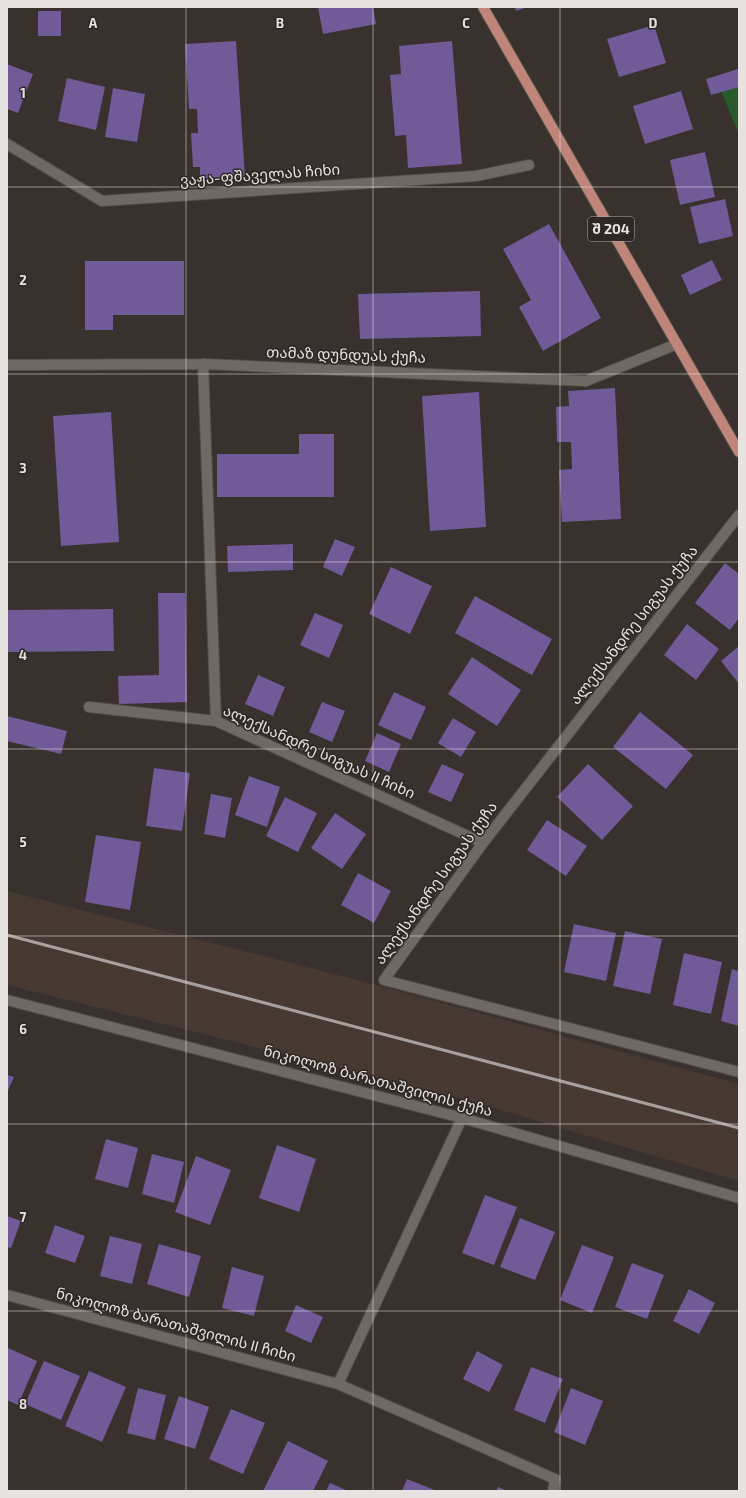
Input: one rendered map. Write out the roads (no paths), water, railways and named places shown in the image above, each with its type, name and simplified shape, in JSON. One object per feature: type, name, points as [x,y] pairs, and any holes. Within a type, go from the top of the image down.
[{"type":"main road","name":"შ 204","points":[[483,7],[739,452]]},
{"type":"street","name":"ვაჟა-ფშაველას ჩიხი","points":[[7,144],[102,201],[476,176],[529,165]]},
{"type":"street","name":"თამაზ დუნდუას ქუჩა","points":[[7,365],[203,364],[586,381],[677,344]]},
{"type":"street","points":[[203,364],[216,721]]},
{"type":"street","name":"ალექსანდრე სიგუას ქუჩა","points":[[739,514],[483,843],[384,980],[739,1072]]},
{"type":"street","name":"ალექსანდრე სიგუას II ჩიხი","points":[[89,707],[216,721],[483,843]]},
{"type":"street","name":"ნიკოლოზ ბარათაშვილის ქუჩა","points":[[7,1000],[462,1118],[739,1198]]},
{"type":"street","points":[[338,1384],[462,1118]]},
{"type":"street","name":"ნიკოლოზ ბარათაშვილის II ჩიხი","points":[[7,1295],[338,1384],[555,1479],[553,1491]]},
{"type":"railway","points":[[7,935],[739,1128]]}]
